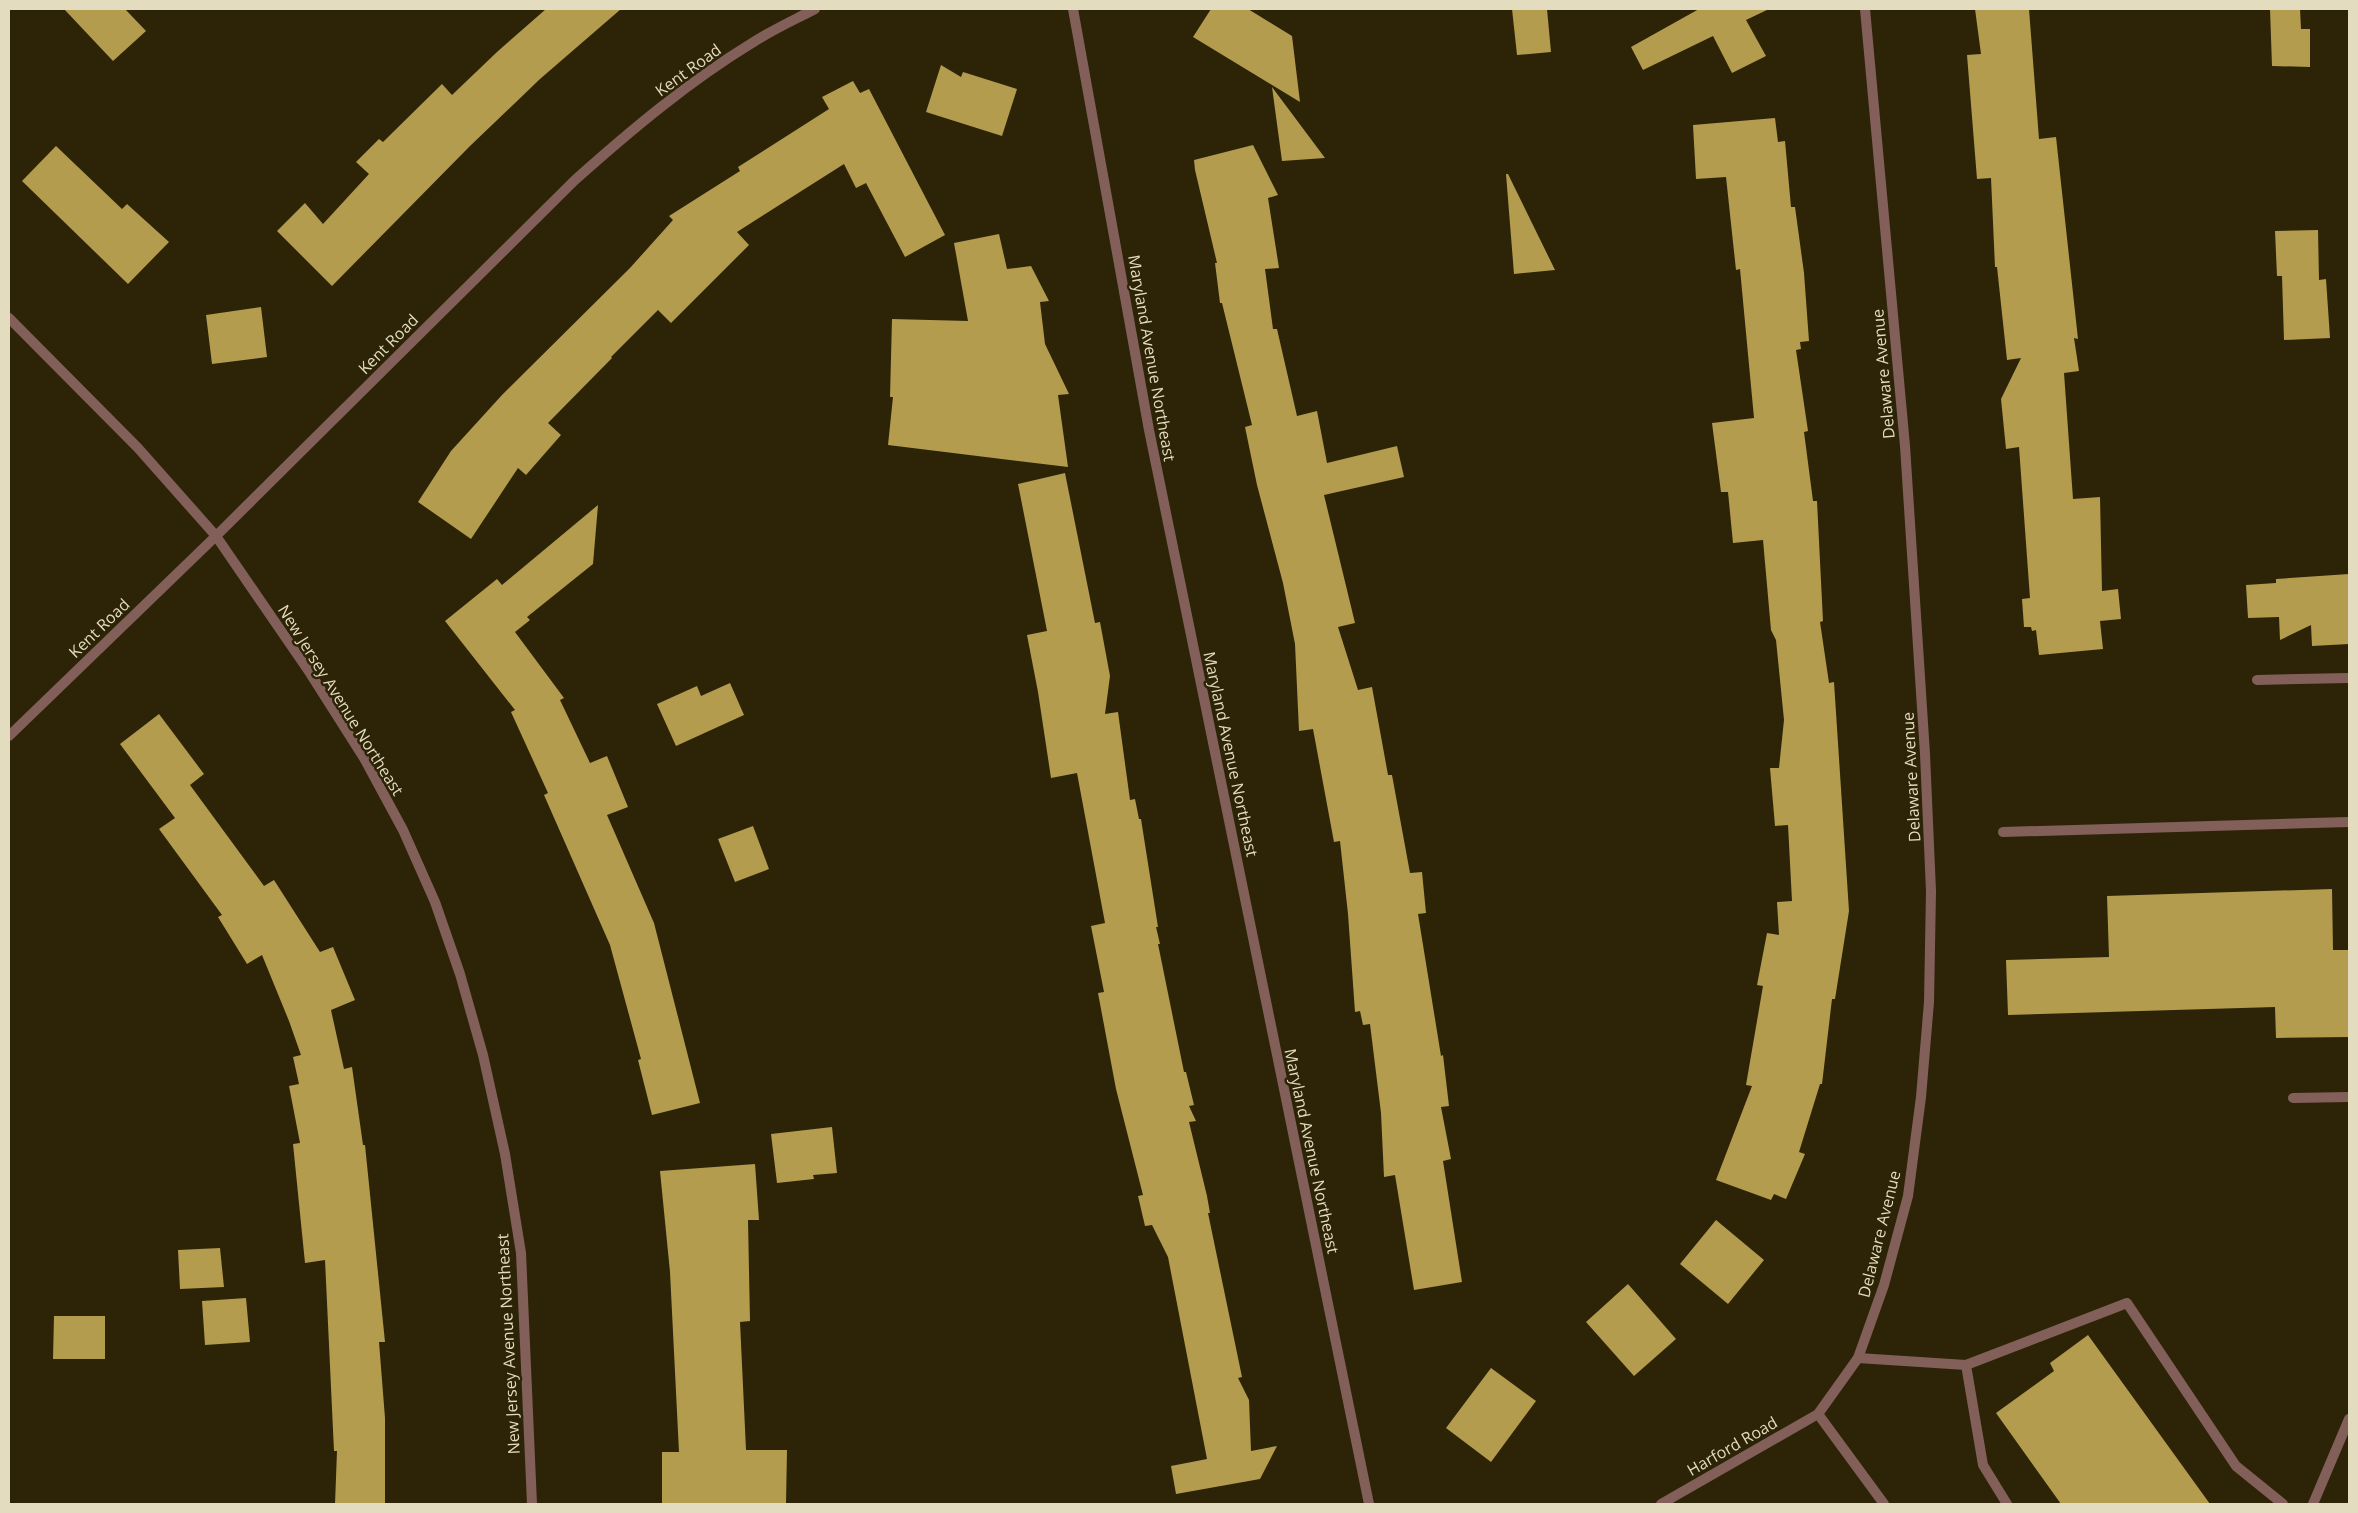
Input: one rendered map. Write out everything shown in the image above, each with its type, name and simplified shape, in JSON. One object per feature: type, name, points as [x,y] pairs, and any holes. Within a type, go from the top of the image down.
[{"type":"street","name":"Kent Road","points":[[9,736],[216,536],[575,180],[623,138],[702,76],[752,42],[815,9]]},
{"type":"street","name":"Maryland Avenue Northeast","points":[[1073,9],[1149,430],[1369,1504]]},
{"type":"street","name":"Delaware Avenue","points":[[1818,1414],[1858,1358],[1884,1285],[1908,1196],[1921,1097],[1929,1002],[1931,891],[1926,754],[1905,446],[1865,9]]},
{"type":"street","name":"New Jersey Avenue Northeast","points":[[9,318],[138,448],[216,536],[310,673],[364,758],[403,830],[435,902],[460,974],[483,1055],[505,1154],[520,1253],[532,1504]]},
{"type":"street","points":[[2256,680],[2349,678]]},
{"type":"street","points":[[2004,832],[2349,822]]},
{"type":"street","points":[[2293,1098],[2349,1097]]},
{"type":"street","points":[[1858,1358],[1966,1365],[2127,1303],[2236,1466],[2284,1504]]},
{"type":"street","points":[[1966,1365],[1984,1465],[2008,1504]]},
{"type":"street","points":[[1818,1414],[1884,1504]]},
{"type":"street","name":"Harford Road","points":[[1661,1504],[1818,1414]]},
{"type":"street","points":[[2313,1504],[2349,1419]]},
{"type":"building","points":[[64,9],[125,9],[146,31],[113,61]]},
{"type":"building","points":[[546,9],[621,9],[540,79],[470,146],[332,286],[277,231],[305,203],[323,224],[369,174],[356,162],[379,139],[383,142],[442,84],[452,95]]},
{"type":"building","points":[[1211,9],[1248,9],[1292,36],[1300,102],[1193,37]]},
{"type":"building","points":[[1512,9],[1547,9],[1551,52],[1517,55]]},
{"type":"building","points":[[1699,9],[1769,9],[1746,20],[1766,56],[1732,73],[1713,36],[1643,70],[1631,47]]},
{"type":"building","points":[[1975,9],[2029,9],[2039,139],[2056,137],[2078,339],[2074,338],[2079,371],[2064,373],[2073,499],[2100,497],[2102,591],[2118,589],[2121,619],[2100,621],[2103,649],[2039,655],[2036,630],[2032,631],[2031,627],[2024,627],[2022,599],[2030,598],[2019,447],[2006,449],[2001,399],[2021,358],[2007,360],[1997,267],[1995,267],[1991,178],[1977,179],[1967,55],[1981,54]]},
{"type":"building","points":[[2270,9],[2300,9],[2301,29],[2310,29],[2310,67],[2272,66]]},
{"type":"building","points":[[941,65],[961,77],[963,72],[1017,89],[1002,136],[926,112]]},
{"type":"building","points":[[853,81],[860,93],[869,89],[945,235],[905,257],[866,183],[856,188],[844,164],[737,232],[749,245],[671,323],[658,310],[611,357],[548,423],[561,435],[526,475],[518,468],[471,539],[418,502],[451,451],[502,395],[630,268],[673,220],[669,216],[740,171],[738,167],[829,109],[822,97]]},
{"type":"building","points":[[1272,87],[1325,158],[1282,161]]},
{"type":"building","points":[[1775,118],[1778,142],[1785,141],[1791,207],[1795,207],[1804,273],[1809,341],[1800,342],[1801,349],[1796,350],[1808,431],[1804,432],[1813,501],[1817,501],[1823,621],[1820,622],[1829,683],[1834,682],[1849,911],[1835,999],[1832,999],[1822,1084],[1820,1084],[1799,1152],[1805,1154],[1786,1199],[1774,1194],[1771,1200],[1716,1180],[1752,1086],[1746,1085],[1763,986],[1757,985],[1767,933],[1779,935],[1777,902],[1792,901],[1788,825],[1775,826],[1770,768],[1779,768],[1784,720],[1776,640],[1771,630],[1763,540],[1733,543],[1728,492],[1721,492],[1712,423],[1754,418],[1740,269],[1736,270],[1726,177],[1696,179],[1693,125]]},
{"type":"building","points":[[1253,145],[1278,195],[1268,198],[1279,268],[1265,269],[1273,329],[1277,329],[1297,416],[1317,411],[1327,463],[1397,446],[1404,477],[1324,495],[1355,623],[1338,627],[1358,690],[1372,687],[1388,775],[1392,775],[1410,873],[1422,872],[1426,913],[1418,914],[1441,1056],[1443,1055],[1449,1106],[1441,1107],[1451,1159],[1443,1161],[1462,1282],[1414,1290],[1395,1175],[1384,1177],[1381,1113],[1370,1024],[1363,1025],[1360,1011],[1355,1012],[1348,914],[1340,841],[1334,842],[1313,729],[1299,731],[1295,644],[1283,583],[1257,485],[1245,427],[1252,425],[1222,303],[1220,303],[1215,263],[1217,263],[1195,170],[1194,160]]},
{"type":"building","points":[[56,146],[122,209],[127,204],[169,242],[128,284],[22,181]]},
{"type":"building","points":[[1506,174],[1508,174],[1555,270],[1514,274]]},
{"type":"building","points":[[2318,230],[2319,280],[2326,279],[2330,338],[2284,340],[2282,276],[2277,276],[2275,231]]},
{"type":"building","points":[[999,234],[1007,269],[1031,266],[1049,301],[1040,302],[1045,344],[1069,394],[1058,395],[1068,467],[888,445],[893,397],[890,397],[892,319],[968,321],[954,243]]},
{"type":"building","points":[[261,307],[267,357],[212,364],[206,315]]},
{"type":"building","points":[[1065,473],[1095,623],[1100,622],[1110,676],[1105,714],[1118,712],[1130,800],[1135,799],[1139,819],[1141,819],[1158,927],[1156,927],[1160,944],[1158,944],[1184,1072],[1186,1072],[1194,1105],[1189,1106],[1196,1121],[1189,1122],[1207,1196],[1210,1213],[1208,1213],[1242,1377],[1238,1378],[1249,1400],[1251,1451],[1277,1446],[1260,1479],[1176,1494],[1171,1466],[1207,1459],[1168,1257],[1152,1225],[1145,1226],[1138,1196],[1143,1195],[1116,1089],[1098,993],[1104,992],[1091,926],[1105,923],[1077,773],[1051,778],[1027,635],[1047,631],[1018,484]]},
{"type":"building","points":[[598,505],[593,564],[527,617],[530,620],[515,632],[564,698],[560,700],[590,763],[607,756],[628,807],[607,815],[654,923],[700,1103],[652,1115],[638,1060],[641,1059],[610,945],[544,795],[548,793],[511,712],[515,710],[445,621],[497,579],[502,585]]},
{"type":"building","points":[[2349,574],[2349,644],[2312,646],[2311,625],[2280,640],[2279,617],[2248,618],[2246,585],[2276,583],[2276,579]]},
{"type":"building","points":[[730,683],[744,715],[676,746],[657,704],[697,686],[701,696]]},
{"type":"building","points":[[159,714],[204,774],[190,785],[264,886],[274,880],[320,952],[333,947],[355,1000],[331,1010],[344,1069],[352,1067],[363,1145],[365,1145],[385,1342],[379,1342],[385,1418],[385,1504],[335,1504],[337,1451],[334,1451],[325,1260],[305,1263],[293,1144],[300,1143],[289,1086],[299,1084],[293,1057],[301,1055],[262,955],[247,964],[218,917],[222,915],[159,829],[175,818],[120,744]]},
{"type":"building","points":[[753,826],[769,869],[735,882],[718,839]]},
{"type":"building","points":[[2332,889],[2333,950],[2349,950],[2349,1037],[2276,1038],[2275,1007],[2008,1015],[2006,960],[2109,957],[2107,896]]},
{"type":"building","points":[[832,1127],[837,1173],[813,1175],[814,1179],[777,1183],[771,1134]]},
{"type":"building","points":[[755,1164],[759,1220],[748,1220],[750,1321],[740,1322],[746,1450],[787,1450],[786,1504],[662,1504],[662,1452],[679,1452],[670,1272],[660,1171]]},
{"type":"building","points":[[1716,1220],[1764,1260],[1728,1304],[1680,1264]]},
{"type":"building","points":[[220,1248],[224,1287],[180,1289],[178,1250]]},
{"type":"building","points":[[1628,1284],[1676,1339],[1634,1376],[1586,1322]]},
{"type":"building","points":[[246,1298],[250,1342],[205,1345],[202,1301]]},
{"type":"building","points":[[54,1316],[105,1316],[105,1359],[53,1359]]},
{"type":"building","points":[[2088,1335],[2210,1504],[2061,1504],[1996,1413],[2054,1371],[2050,1363]]},
{"type":"building","points":[[1491,1368],[1536,1401],[1491,1462],[1446,1428]]}]
